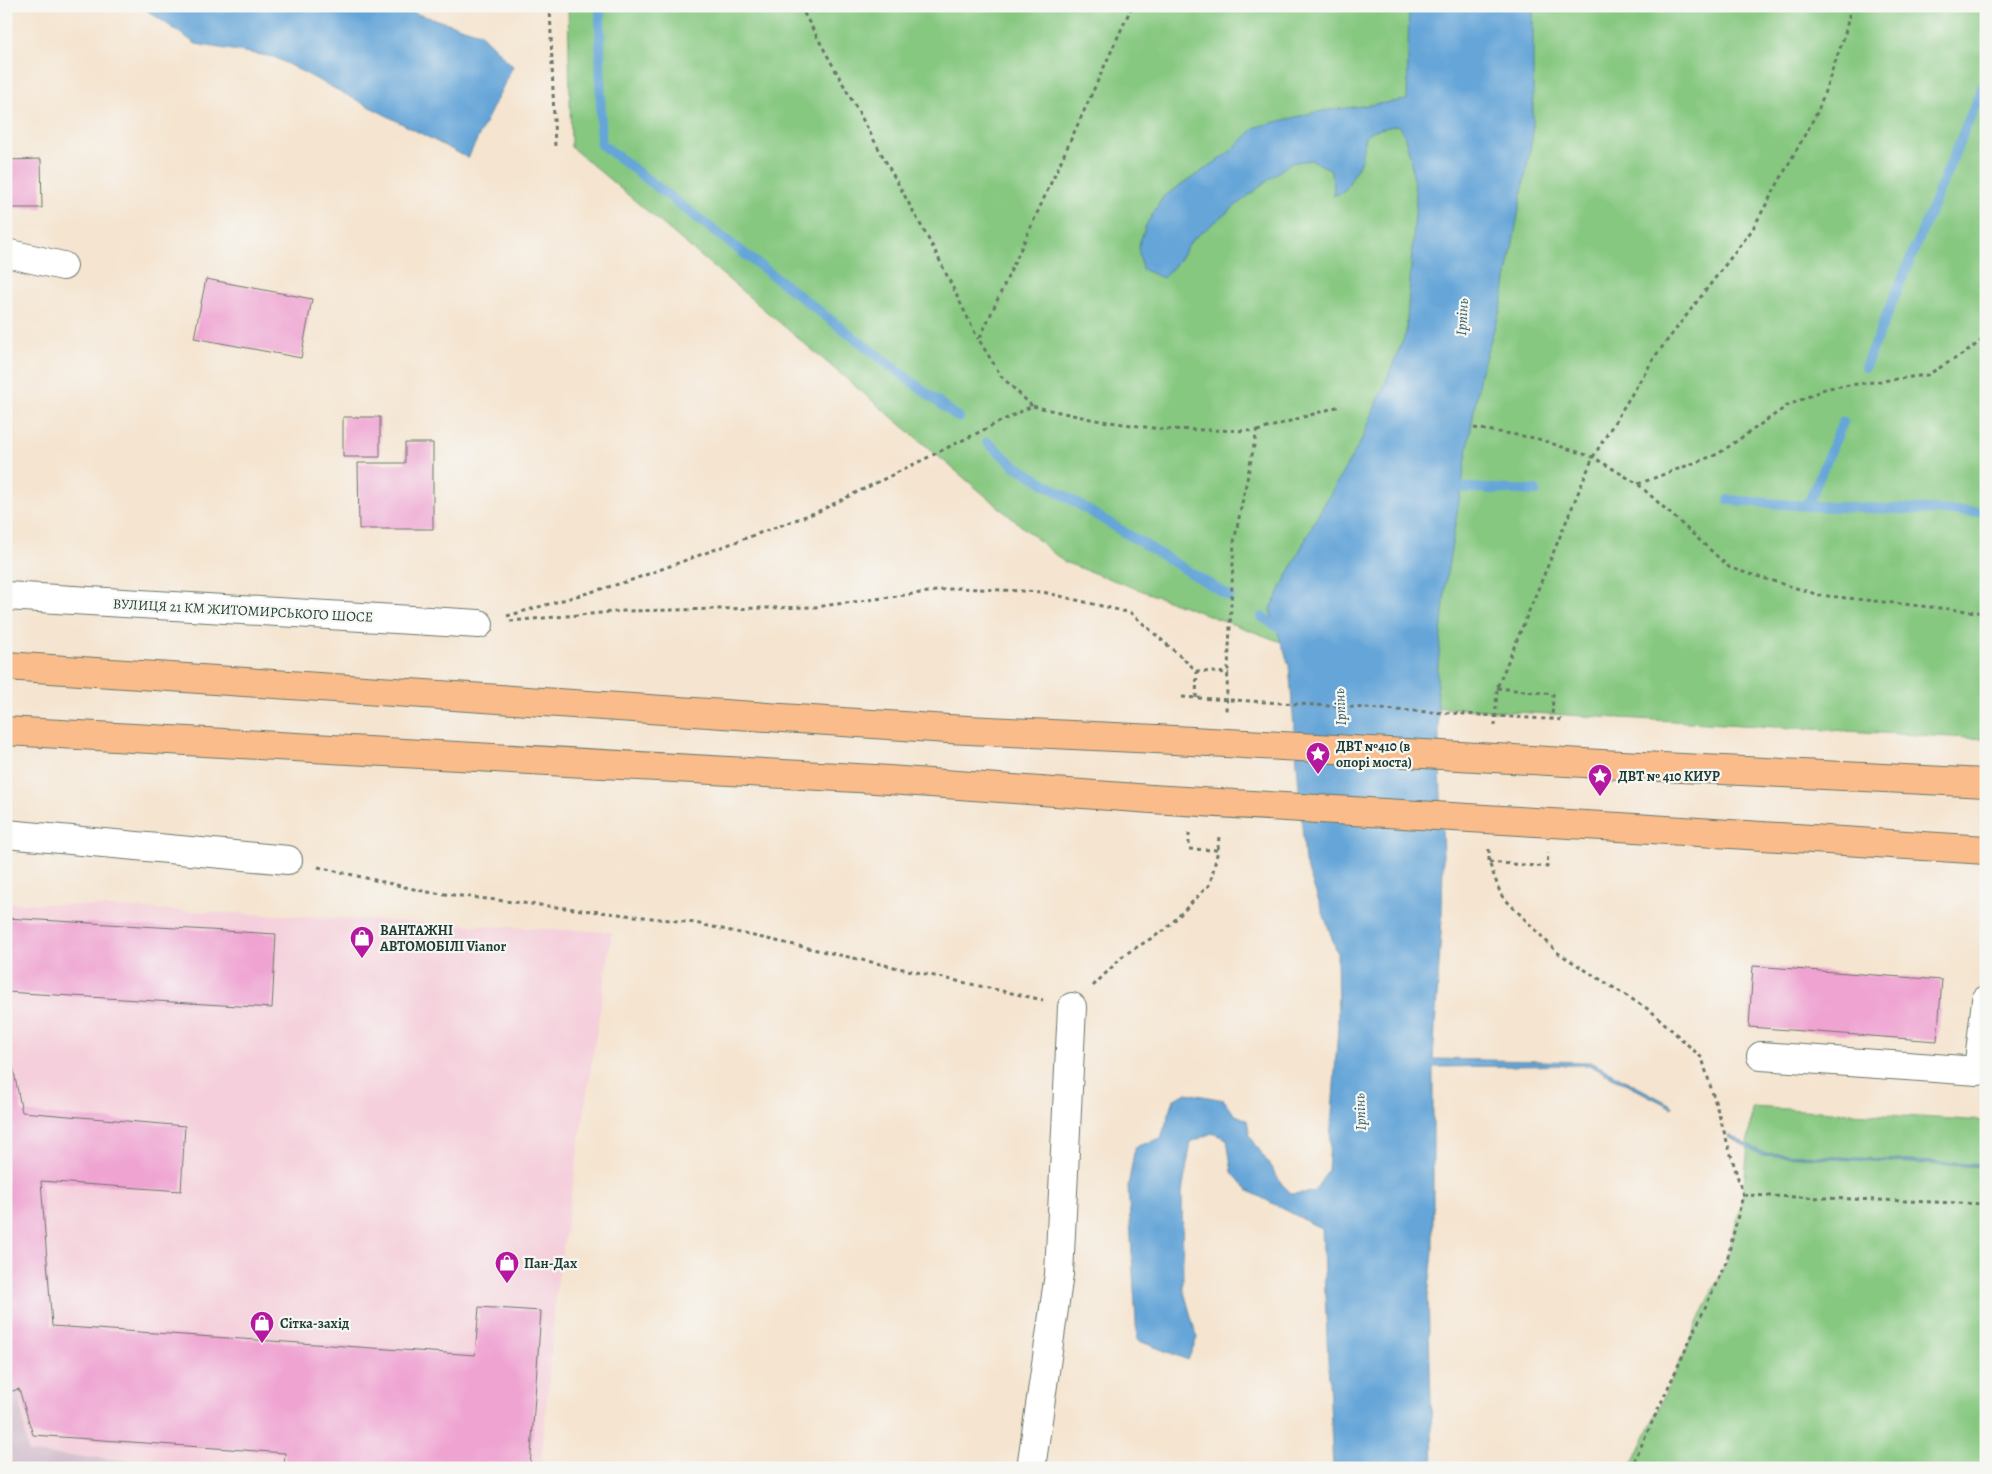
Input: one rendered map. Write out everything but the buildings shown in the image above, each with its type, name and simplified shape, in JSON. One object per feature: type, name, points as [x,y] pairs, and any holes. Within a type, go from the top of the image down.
[{"type":"highway","points":[[6,666],[948,729],[1986,784]]},
{"type":"highway","points":[[6,731],[875,779],[1151,799],[1986,850]]},
{"type":"lane","points":[[6,254],[63,266]]},
{"type":"lane","name":"ВУЛИЦЯ 21 КМ ЖИТОМИРСЬКОГО ШОСЕ","points":[[6,596],[479,624]]},
{"type":"lane","points":[[6,834],[288,860]]},
{"type":"lane","points":[[1761,1056],[1978,1071],[1986,1000]]},
{"type":"lane","points":[[1031,1468],[1059,1274],[1072,1007]]},
{"type":"path","points":[[550,6],[555,148]]},
{"type":"path","points":[[800,6],[934,249],[979,340],[1001,376],[1032,406]]},
{"type":"path","points":[[979,340],[1132,6]]},
{"type":"path","points":[[1494,734],[1497,688],[1593,457],[1656,355],[1752,230],[1818,111],[1845,34],[1851,6]]},
{"type":"path","points":[[1638,484],[1718,454],[1787,406],[1827,388],[1928,375],[1986,337]]},
{"type":"path","points":[[1257,431],[1340,406]]},
{"type":"path","points":[[1474,428],[1534,438],[1593,457],[1638,484],[1730,568],[1819,595],[1986,613]]},
{"type":"path","points":[[479,624],[624,611],[814,607],[958,588],[1043,592],[1132,613],[1197,671],[1229,673]]},
{"type":"path","points":[[1196,698],[1197,671]]},
{"type":"path","points":[[1497,688],[1553,694],[1552,720]]},
{"type":"path","points":[[1182,697],[1564,720]]},
{"type":"path","points":[[1189,825],[1188,848],[1218,850]]},
{"type":"path","points":[[1489,844],[1488,862],[1501,895],[1558,952],[1651,1011],[1702,1058],[1743,1195],[1727,1260],[1631,1468]]},
{"type":"path","points":[[1488,862],[1547,867]]},
{"type":"path","points":[[1743,1195],[1986,1204]]},
{"type":"shaded area","points":[[6,902],[612,932],[556,1293],[541,1468],[238,1468],[28,1453],[19,1389],[6,1327]]},
{"type":"shaded area","points":[[6,1327],[19,1389],[28,1453],[238,1468],[6,1468]]},
{"type":"green space","points":[[568,6],[1986,6],[1986,739],[1340,702],[1338,663],[1064,562],[571,147]]},
{"type":"green space","points":[[1752,1107],[1986,1121],[1986,1468],[1627,1468],[1633,1463],[1727,1260],[1743,1195]]},
{"type":"water","points":[[141,6],[391,6],[480,33],[513,66],[468,158],[274,57],[196,44]]},
{"type":"water","name":"Ірпінь","points":[[1409,6],[1533,6],[1533,133],[1501,308],[1480,374],[1446,580],[1437,677],[1443,857],[1442,917],[1433,1059],[1591,1062],[1673,1106],[1672,1108],[1589,1065],[1433,1067],[1433,1253],[1428,1297],[1433,1468],[1333,1468],[1322,1229],[1247,1190],[1232,1172],[1227,1139],[1212,1133],[1191,1142],[1182,1192],[1183,1288],[1197,1338],[1188,1360],[1137,1340],[1128,1186],[1135,1147],[1161,1138],[1174,1099],[1187,1093],[1224,1100],[1234,1114],[1247,1120],[1250,1136],[1282,1184],[1292,1194],[1314,1192],[1328,1170],[1338,1028],[1337,952],[1305,862],[1289,665],[1270,610],[1314,522],[1361,441],[1406,333],[1416,200],[1410,155],[1404,135],[1398,125],[1371,131],[1365,137],[1361,160],[1345,191],[1333,196],[1334,185],[1330,169],[1311,160],[1290,163],[1192,240],[1177,263],[1163,278],[1142,269],[1138,247],[1146,225],[1163,197],[1226,155],[1256,127],[1316,112],[1407,100]]},
{"type":"water","points":[[1729,1135],[1764,1153],[1986,1165],[1986,1167],[1762,1155],[1728,1137]]},
{"type":"waterway","points":[[600,6],[601,144],[959,418]]},
{"type":"waterway","points":[[1865,367],[1986,79]]},
{"type":"waterway","points":[[1807,506],[1843,422]]},
{"type":"waterway","points":[[987,442],[1014,465],[1229,596]]},
{"type":"waterway","points":[[1450,487],[1536,491]]},
{"type":"waterway","points":[[1729,500],[1807,506],[1986,512]]},
{"type":"waterway","points":[[1262,617],[1287,632]]},
{"type":"place","name":"ДВТ №410 (в опорі моста)","points":[[1318,775]]},
{"type":"place","name":"ДВТ № 410 КИУР","points":[[1600,797]]},
{"type":"place","name":"ВАНТАЖНІ АВТОМОБІЛІ Vianor","points":[[362,959]]},
{"type":"place","name":"Пан-Дах","points":[[507,1284]]},
{"type":"place","name":"Сітка-захід","points":[[262,1344]]}]
